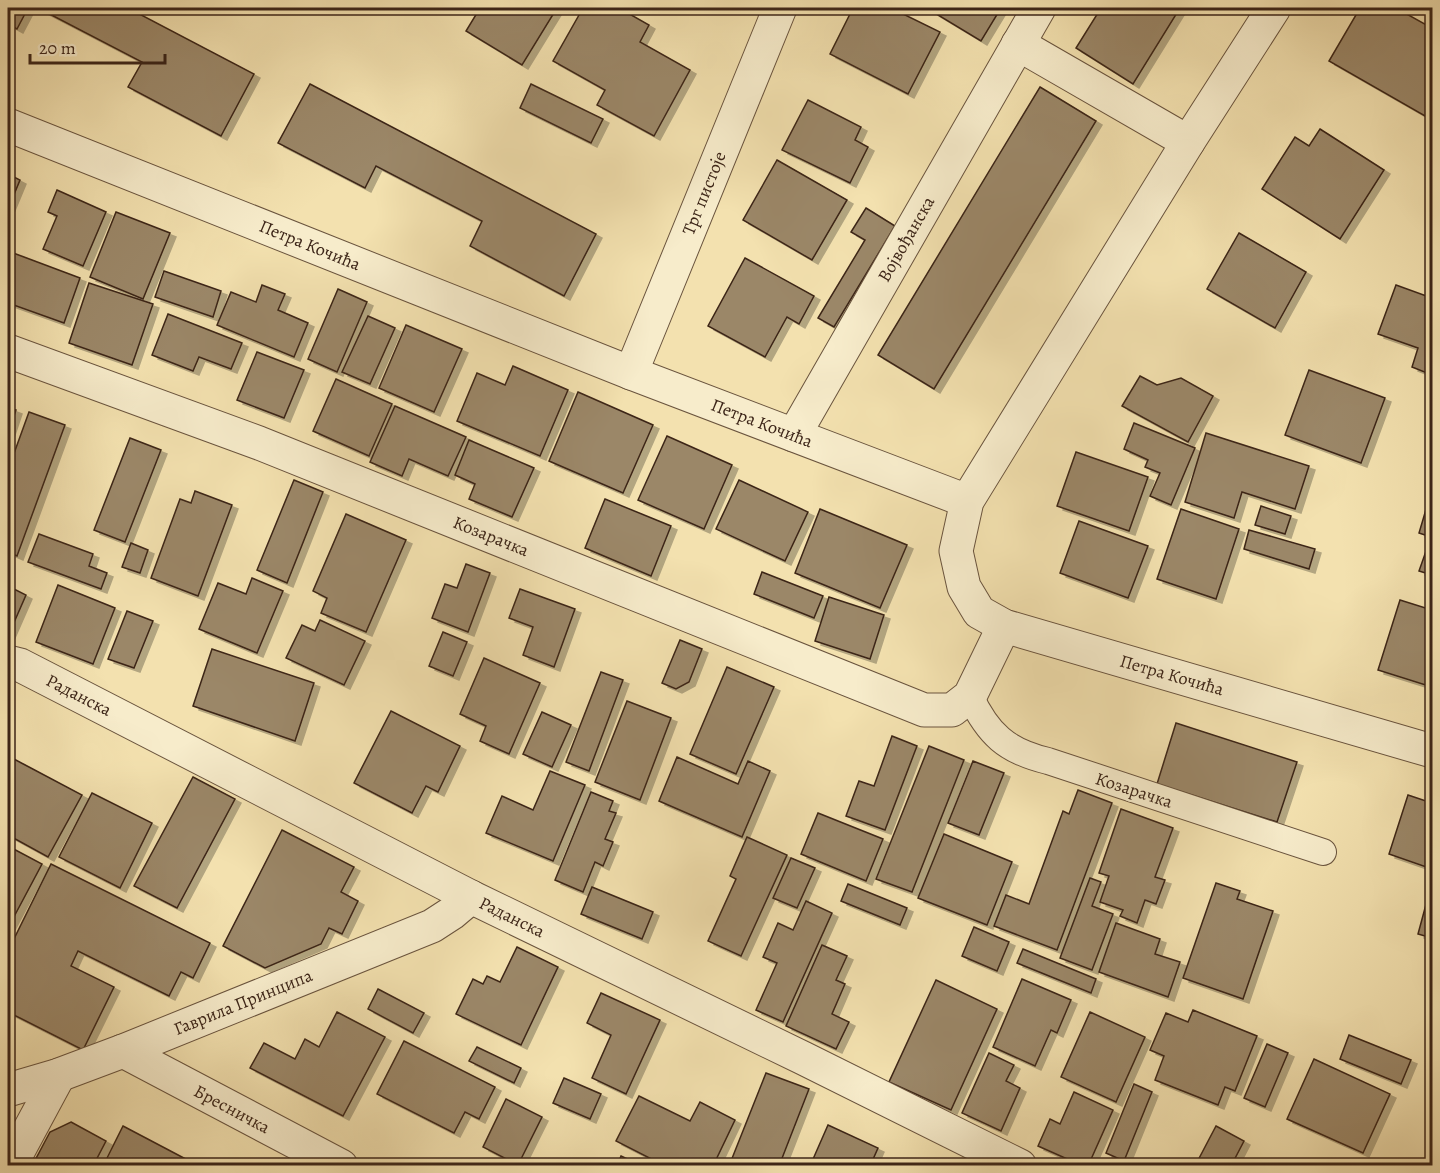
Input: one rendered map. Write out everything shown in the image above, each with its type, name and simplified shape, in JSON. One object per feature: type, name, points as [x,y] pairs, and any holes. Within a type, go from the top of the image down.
[{"type":"street","name":"Војвођанска","points":[[794,435],[1039,8]]},
{"type":"street","points":[[967,501],[1188,142],[1274,8]]},
{"type":"street","name":"Трг пистоје","points":[[631,372],[773,10]]},
{"type":"street","points":[[1018,44],[1188,142]]},
{"type":"street","name":"Петра Кочића","points":[[8,125],[631,372],[967,501],[956,551],[964,587],[979,612],[1004,626],[1432,751]]},
{"type":"street","name":"Козарачка","points":[[8,351],[259,443],[924,710],[952,710],[970,696]]},
{"type":"street","points":[[970,696],[1004,626]]},
{"type":"street","name":"Раданска","points":[[8,662],[20,665],[471,897],[1020,1166]]},
{"type":"street","name":"Гаврила Принципа","points":[[8,1090],[123,1051],[432,926],[471,897]]},
{"type":"street","name":"Бресничка","points":[[123,1051],[298,1156],[341,1166]]},
{"type":"street","points":[[10,1166],[59,1074]]},
{"type":"lane","name":"Козарачка","points":[[970,696],[991,733],[1026,756],[1048,761],[1323,852]]},
{"type":"building","points":[[8,8],[28,8],[17,29],[8,24]]},
{"type":"building","points":[[38,8],[128,8],[254,74],[221,136],[128,87],[142,62]]},
{"type":"building","points":[[480,8],[557,8],[522,65],[466,31]]},
{"type":"building","points":[[583,8],[619,8],[649,25],[640,42],[690,70],[654,136],[597,105],[605,90],[553,61]]},
{"type":"building","points":[[853,8],[891,8],[940,32],[908,94],[830,54]]},
{"type":"building","points":[[935,8],[1001,8],[981,41],[933,12]]},
{"type":"building","points":[[1101,8],[1180,8],[1133,84],[1076,48]]},
{"type":"building","points":[[1360,8],[1396,8],[1432,28],[1428,40],[1432,42],[1432,120],[1329,61]]},
{"type":"building","points":[[310,84],[596,234],[564,296],[470,246],[482,221],[376,166],[365,188],[278,143]]},
{"type":"building","points":[[531,84],[603,119],[591,143],[520,108]]},
{"type":"building","points":[[1040,87],[1096,121],[934,389],[878,355]]},
{"type":"building","points":[[808,100],[861,127],[855,140],[868,147],[850,183],[782,150]]},
{"type":"building","points":[[1320,129],[1384,170],[1340,239],[1262,189],[1295,137],[1309,146]]},
{"type":"building","points":[[777,160],[847,200],[812,260],[743,220]]},
{"type":"building","points":[[8,174],[20,180],[8,209]]},
{"type":"building","points":[[57,190],[106,212],[83,266],[43,249],[57,216],[48,212]]},
{"type":"building","points":[[866,208],[895,226],[834,327],[818,318],[865,240],[851,232]]},
{"type":"building","points":[[116,212],[170,233],[143,299],[90,277]]},
{"type":"building","points":[[1239,233],[1306,272],[1275,328],[1207,289]]},
{"type":"building","points":[[8,251],[80,278],[64,323],[8,303]]},
{"type":"building","points":[[745,258],[814,296],[799,324],[787,317],[765,357],[708,326]]},
{"type":"building","points":[[164,271],[221,291],[213,317],[155,297]]},
{"type":"building","points":[[89,283],[153,304],[132,365],[69,343]]},
{"type":"building","points":[[262,285],[285,294],[278,310],[308,323],[294,357],[217,325],[231,292],[256,302]]},
{"type":"building","points":[[1396,285],[1432,298],[1432,375],[1412,367],[1418,348],[1378,334]]},
{"type":"building","points":[[338,289],[367,302],[337,372],[308,359]]},
{"type":"building","points":[[168,314],[242,343],[231,369],[199,357],[193,371],[152,355]]},
{"type":"building","points":[[368,316],[395,328],[370,384],[342,372]]},
{"type":"building","points":[[406,325],[462,349],[434,412],[379,388]]},
{"type":"building","points":[[257,352],[304,370],[284,418],[237,400]]},
{"type":"building","points":[[513,366],[568,390],[540,456],[457,421],[477,373],[505,385]]},
{"type":"building","points":[[1309,370],[1385,398],[1361,463],[1285,435]]},
{"type":"building","points":[[1140,376],[1157,385],[1181,378],[1213,396],[1188,442],[1122,406]]},
{"type":"building","points":[[336,379],[392,404],[369,456],[313,431]]},
{"type":"building","points":[[578,392],[653,425],[623,493],[549,461]]},
{"type":"building","points":[[395,406],[466,437],[448,476],[409,459],[402,476],[370,462]]},
{"type":"building","points":[[8,407],[16,410],[8,434]]},
{"type":"building","points":[[29,412],[65,425],[17,556],[8,552],[8,470]]},
{"type":"building","points":[[1134,423],[1195,448],[1171,505],[1150,496],[1160,473],[1145,467],[1148,460],[1124,449]]},
{"type":"building","points":[[1206,433],[1309,466],[1295,509],[1242,492],[1234,518],[1185,502]]},
{"type":"building","points":[[667,436],[732,465],[704,529],[638,500]]},
{"type":"building","points":[[130,438],[161,450],[125,542],[94,530]]},
{"type":"building","points":[[469,440],[534,468],[512,517],[469,499],[475,484],[455,475]]},
{"type":"building","points":[[1076,452],[1148,477],[1129,531],[1057,506]]},
{"type":"building","points":[[294,480],[323,492],[287,583],[257,570]]},
{"type":"building","points":[[739,480],[808,512],[785,561],[716,529]]},
{"type":"building","points":[[195,491],[232,505],[198,596],[151,578],[180,499],[191,503]]},
{"type":"building","points":[[605,499],[671,526],[651,576],[585,548]]},
{"type":"building","points":[[1261,506],[1291,516],[1285,534],[1255,525]]},
{"type":"building","points":[[1427,506],[1432,508],[1432,575],[1419,571],[1431,537],[1419,533]]},
{"type":"building","points":[[820,509],[907,545],[880,608],[795,573]]},
{"type":"building","points":[[1181,509],[1239,529],[1216,599],[1157,579]]},
{"type":"building","points":[[346,514],[406,540],[366,632],[321,613],[327,598],[313,591]]},
{"type":"building","points":[[1079,521],[1148,546],[1128,598],[1060,573]]},
{"type":"building","points":[[1249,530],[1315,549],[1309,569],[1244,549]]},
{"type":"building","points":[[39,534],[93,554],[89,566],[107,573],[101,589],[28,562]]},
{"type":"building","points":[[131,543],[148,550],[140,573],[122,567]]},
{"type":"building","points":[[466,564],[490,573],[468,632],[432,618],[445,584],[457,588]]},
{"type":"building","points":[[762,572],[823,596],[814,618],[754,594]]},
{"type":"building","points":[[252,578],[283,591],[257,653],[199,629],[218,583],[246,594]]},
{"type":"building","points":[[58,585],[115,608],[93,664],[36,642]]},
{"type":"building","points":[[8,586],[26,595],[9,634],[8,633]]},
{"type":"building","points":[[520,589],[575,609],[554,667],[523,655],[533,627],[509,618]]},
{"type":"building","points":[[829,597],[884,615],[870,659],[815,641]]},
{"type":"building","points":[[1400,600],[1432,610],[1432,687],[1378,670]]},
{"type":"building","points":[[127,611],[153,621],[134,668],[108,659]]},
{"type":"building","points":[[320,620],[365,641],[344,685],[286,658],[302,625],[315,631]]},
{"type":"building","points":[[443,632],[467,642],[453,676],[429,666]]},
{"type":"building","points":[[680,640],[702,649],[689,682],[676,689],[662,683]]},
{"type":"building","points":[[212,649],[314,683],[295,741],[193,706]]},
{"type":"building","points":[[484,658],[540,683],[509,754],[480,741],[486,726],[460,714]]},
{"type":"building","points":[[727,667],[774,687],[736,774],[690,754]]},
{"type":"building","points":[[601,672],[623,680],[589,771],[566,762]]},
{"type":"building","points":[[627,701],[671,718],[640,800],[595,782]]},
{"type":"building","points":[[391,711],[460,746],[438,792],[426,786],[412,813],[354,783]]},
{"type":"building","points":[[542,712],[571,725],[552,767],[523,754]]},
{"type":"building","points":[[1176,723],[1297,762],[1277,822],[1157,784]]},
{"type":"building","points":[[892,736],[917,746],[885,830],[846,816],[859,781],[874,786]]},
{"type":"building","points":[[929,746],[964,760],[912,892],[876,879]]},
{"type":"building","points":[[677,757],[738,784],[748,761],[770,771],[742,837],[659,801]]},
{"type":"building","points":[[12,758],[82,795],[48,857],[8,835],[8,767]]},
{"type":"building","points":[[973,761],[1004,773],[979,835],[948,823]]},
{"type":"building","points":[[550,771],[585,785],[553,861],[486,833],[502,796],[533,810]]},
{"type":"building","points":[[193,777],[235,799],[177,908],[134,886]]},
{"type":"building","points":[[1078,790],[1112,803],[1057,950],[994,926],[1006,895],[1029,904],[1063,811],[1069,814]]},
{"type":"building","points":[[591,792],[613,801],[609,811],[616,813],[605,839],[613,842],[603,866],[595,862],[583,892],[555,880]]},
{"type":"building","points":[[92,793],[152,823],[120,888],[59,857]]},
{"type":"building","points":[[1408,795],[1432,803],[1432,869],[1389,854]]},
{"type":"building","points":[[1121,809],[1173,828],[1155,877],[1165,880],[1156,904],[1145,900],[1137,923],[1120,916],[1123,910],[1100,902],[1109,876],[1099,873]]},
{"type":"building","points":[[818,813],[883,839],[866,881],[801,854]]},
{"type":"building","points":[[282,830],[354,867],[341,892],[358,901],[342,934],[329,928],[321,944],[265,968],[223,946]]},
{"type":"building","points":[[944,834],[1012,862],[987,925],[918,898]]},
{"type":"building","points":[[747,837],[787,855],[741,956],[708,941],[736,879],[730,876]]},
{"type":"building","points":[[8,846],[42,864],[8,928]]},
{"type":"building","points":[[791,858],[815,868],[797,908],[773,898]]},
{"type":"building","points":[[51,864],[210,943],[193,978],[181,972],[169,996],[78,951],[71,966],[114,987],[83,1050],[8,1012],[8,951]]},
{"type":"building","points":[[1090,878],[1101,882],[1092,906],[1113,914],[1092,970],[1060,958]]},
{"type":"building","points":[[1216,883],[1240,891],[1237,899],[1273,911],[1243,999],[1183,978]]},
{"type":"building","points":[[848,884],[907,908],[900,925],[841,901]]},
{"type":"building","points":[[592,887],[653,912],[642,939],[581,914]]},
{"type":"building","points":[[1428,897],[1432,898],[1432,938],[1418,934]]},
{"type":"building","points":[[806,901],[832,913],[783,1022],[756,1010],[777,963],[763,957],[778,923],[793,930]]},
{"type":"building","points":[[1116,923],[1160,939],[1155,954],[1180,962],[1168,997],[1099,972]]},
{"type":"building","points":[[974,927],[1009,942],[997,971],[962,956]]},
{"type":"building","points":[[822,945],[847,956],[836,980],[845,984],[832,1014],[849,1022],[836,1049],[786,1026]]},
{"type":"building","points":[[517,947],[558,967],[521,1045],[456,1014],[473,979],[483,984],[487,976],[500,982]]},
{"type":"building","points":[[1023,949],[1096,979],[1091,993],[1017,963]]},
{"type":"building","points":[[1022,979],[1071,1000],[1057,1033],[1051,1030],[1035,1066],[993,1047]]},
{"type":"building","points":[[936,980],[997,1009],[951,1110],[889,1082]]},
{"type":"building","points":[[378,989],[424,1013],[413,1033],[368,1009]]},
{"type":"building","points":[[601,993],[660,1020],[626,1094],[592,1078],[611,1035],[587,1023]]},
{"type":"building","points":[[1193,1010],[1257,1036],[1235,1091],[1225,1087],[1218,1105],[1155,1080],[1164,1056],[1150,1050],[1166,1013],[1188,1022]]},
{"type":"building","points":[[337,1012],[385,1037],[343,1116],[250,1068],[264,1043],[295,1059],[305,1039],[319,1047]]},
{"type":"building","points":[[1090,1012],[1145,1037],[1116,1102],[1061,1077]]},
{"type":"building","points":[[1349,1035],[1411,1060],[1401,1084],[1340,1059]]},
{"type":"building","points":[[404,1041],[495,1087],[479,1119],[465,1112],[454,1133],[377,1094]]},
{"type":"building","points":[[1267,1044],[1288,1053],[1265,1107],[1244,1098]]},
{"type":"building","points":[[477,1047],[521,1068],[514,1083],[469,1061]]},
{"type":"building","points":[[989,1053],[1014,1065],[1006,1081],[1020,1088],[1001,1131],[962,1113]]},
{"type":"building","points":[[1314,1059],[1390,1094],[1363,1153],[1287,1119]]},
{"type":"building","points":[[766,1073],[809,1089],[779,1166],[729,1166]]},
{"type":"building","points":[[564,1078],[601,1094],[590,1119],[553,1103]]},
{"type":"building","points":[[1134,1084],[1152,1092],[1124,1161],[1106,1153]]},
{"type":"building","points":[[1074,1092],[1113,1110],[1088,1166],[1083,1166],[1038,1146],[1050,1119],[1060,1124]]},
{"type":"building","points":[[639,1096],[690,1121],[700,1102],[735,1120],[713,1166],[665,1166],[616,1141]]},
{"type":"building","points":[[506,1099],[542,1117],[518,1165],[483,1147]]},
{"type":"building","points":[[71,1122],[106,1141],[93,1166],[32,1166],[50,1132]]},
{"type":"building","points":[[828,1125],[878,1148],[870,1166],[810,1166]]},
{"type":"building","points":[[123,1126],[199,1166],[103,1166]]},
{"type":"building","points":[[1216,1126],[1244,1141],[1231,1166],[1195,1166]]},
{"type":"building","points":[[621,1156],[642,1166],[617,1166]]}]
